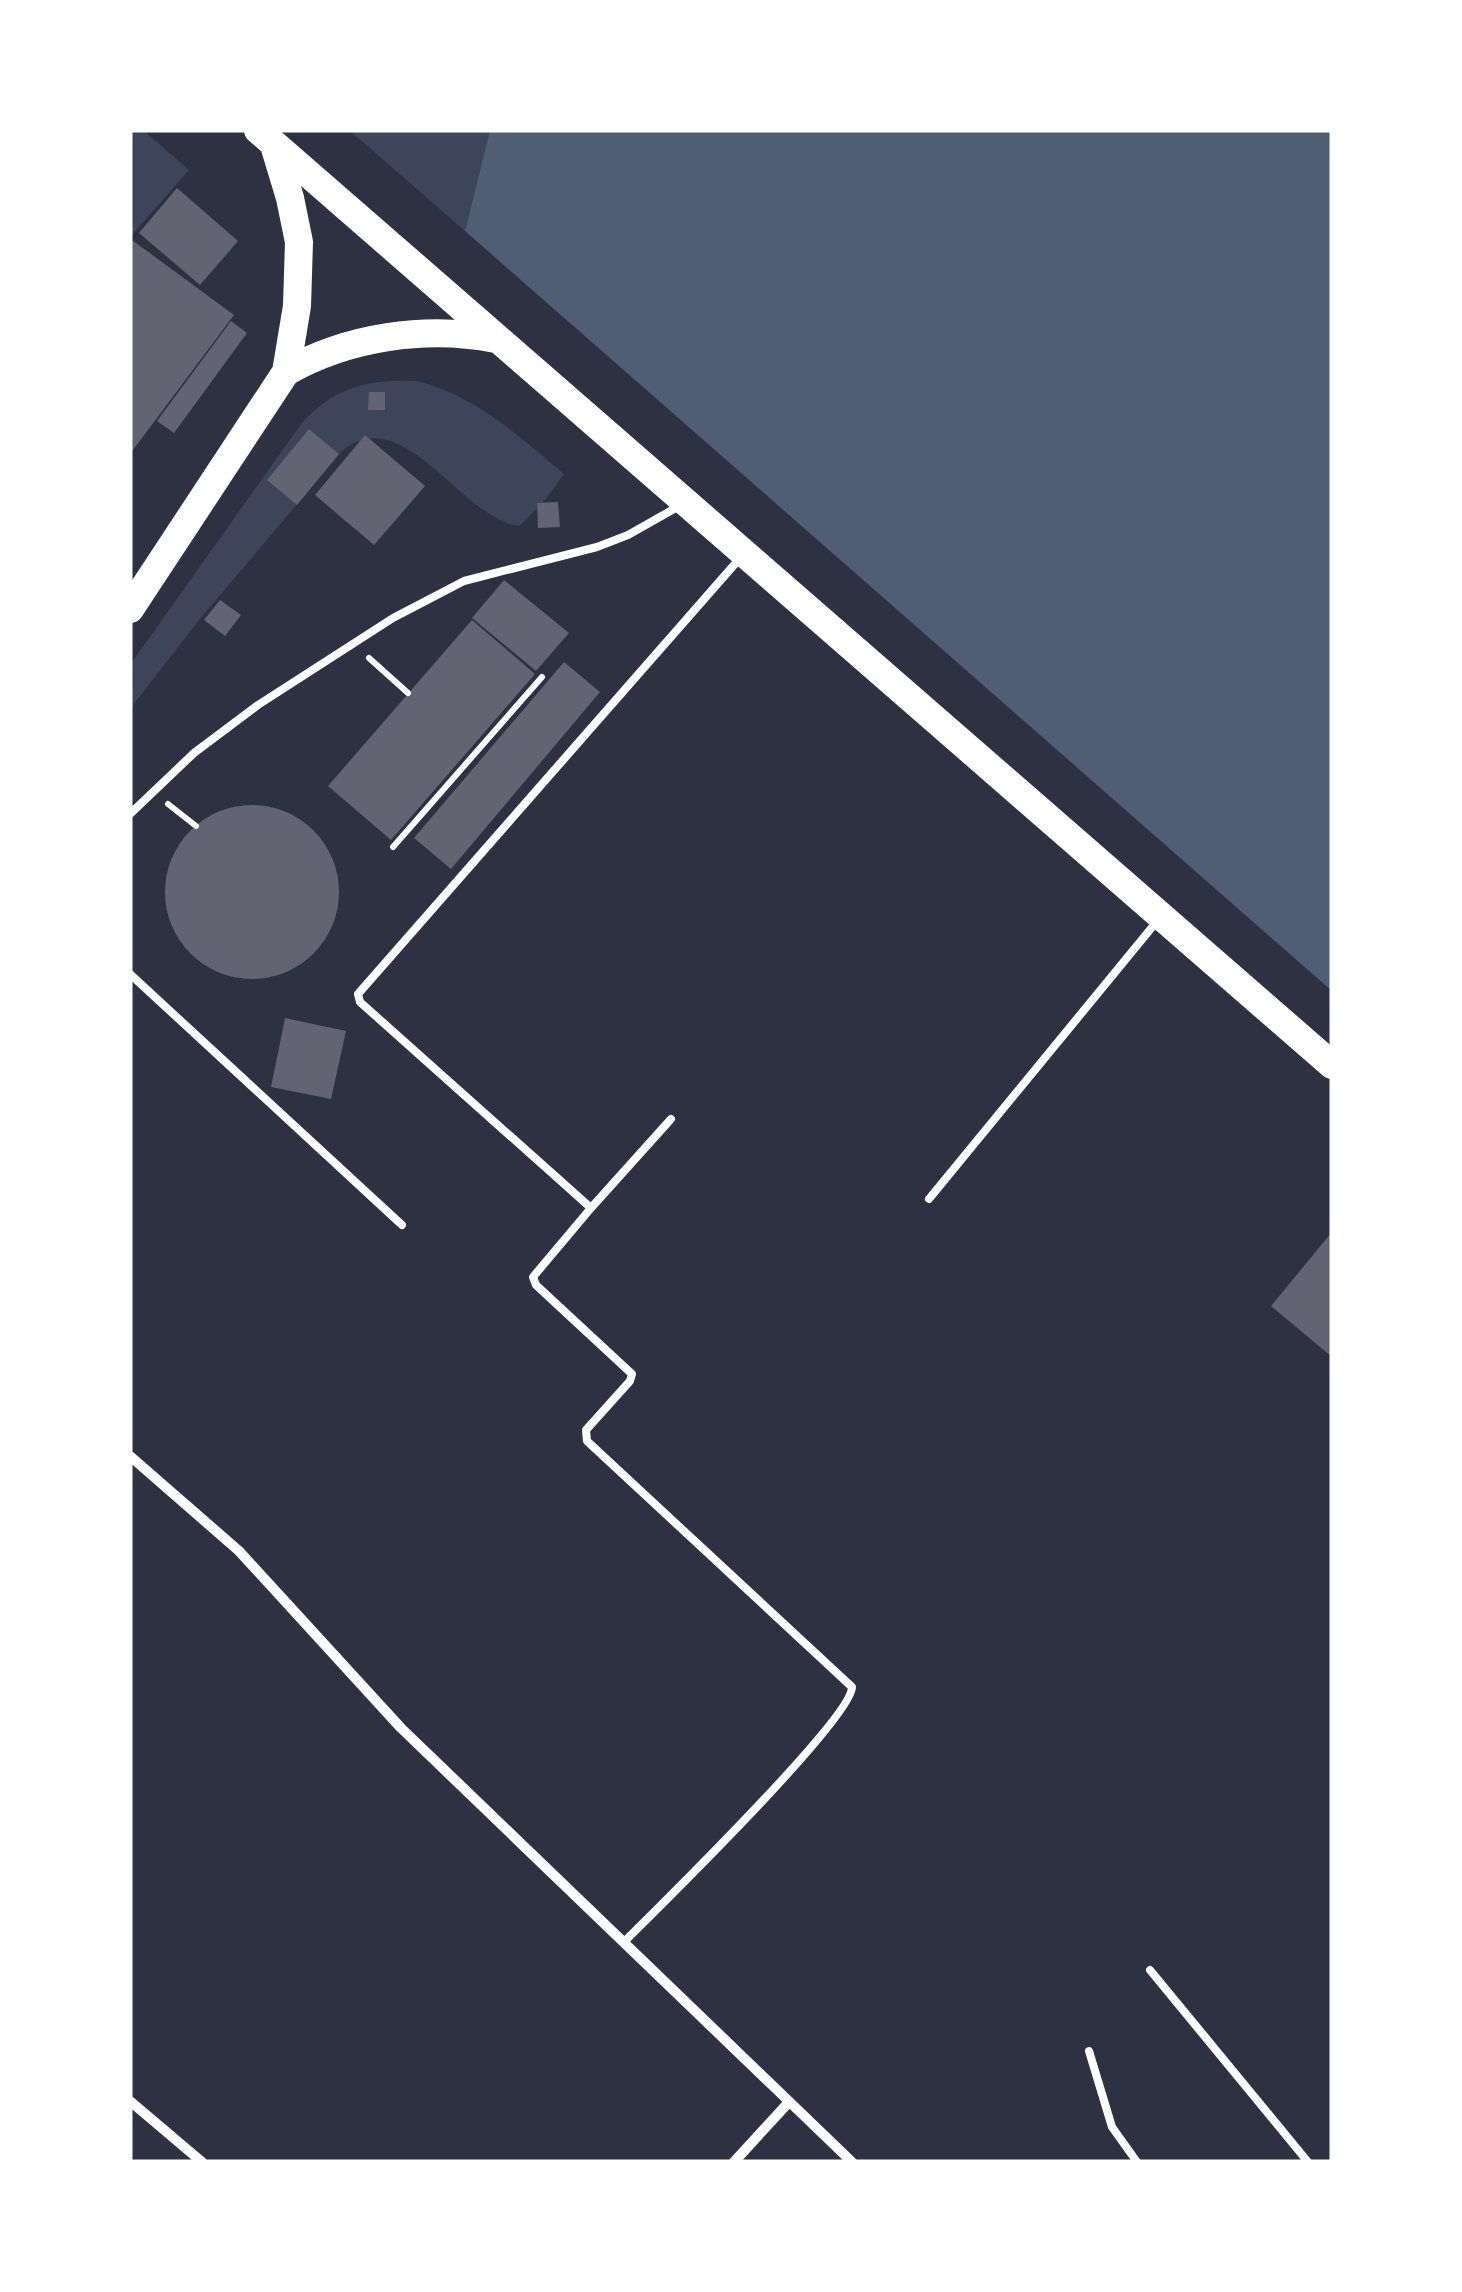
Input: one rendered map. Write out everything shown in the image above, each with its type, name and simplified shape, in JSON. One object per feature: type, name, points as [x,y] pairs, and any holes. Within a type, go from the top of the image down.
[{"type":"highway","points":[[265,137],[1332,1065]]},
{"type":"highway","points":[[130,610],[286,372],[297,306],[299,242],[290,198],[265,137]]},
{"type":"highway","points":[[286,372],[328,352],[390,337],[453,334],[498,340]]},
{"type":"street","points":[[130,1456],[239,1551],[401,1728],[626,1940],[852,2162]]},
{"type":"street","points":[[130,2101],[202,2162]]},
{"type":"street","points":[[734,2162],[789,2102]]},
{"type":"lane","points":[[130,814],[194,752],[258,705],[393,618],[464,581],[613,541],[684,502]]},
{"type":"lane","points":[[591,1208],[360,1002],[358,994],[744,554]]},
{"type":"lane","points":[[929,1199],[1161,916]]},
{"type":"lane","points":[[130,974],[402,1225]]},
{"type":"lane","points":[[626,1940],[802,1758],[850,1700],[853,1690],[585,1439],[586,1430],[632,1374],[536,1285],[533,1277],[670,1119]]},
{"type":"lane","points":[[1150,1970],[1308,2162]]},
{"type":"lane","points":[[1089,2051],[1112,2128],[1137,2162]]},
{"type":"path","points":[[353,644],[408,693]]},
{"type":"path","points":[[392,847],[542,677]]},
{"type":"shaded area","points":[[130,130],[143,130],[189,170],[130,237]]},
{"type":"shaded area","points":[[349,130],[490,130],[465,231]]},
{"type":"shaded area","points":[[490,130],[1332,130],[1332,991],[465,231]]},
{"type":"shaded area","points":[[416,381],[477,407],[564,474],[545,500],[520,526],[498,519],[410,451],[388,440],[365,439],[342,451],[199,620],[130,709],[130,665],[301,424],[326,401],[352,388]]},
{"type":"building","points":[[177,188],[238,241],[200,285],[139,233]]},
{"type":"building","points":[[132,240],[234,315],[130,454],[130,243]]},
{"type":"building","points":[[231,321],[247,333],[174,433],[157,421]]},
{"type":"building","points":[[369,392],[385,392],[385,410],[368,410]]},
{"type":"building","points":[[309,429],[339,454],[297,505],[267,480]]},
{"type":"building","points":[[365,435],[425,486],[374,545],[315,495]]},
{"type":"building","points":[[558,502],[560,527],[538,528],[537,503]]},
{"type":"building","points":[[504,580],[569,633],[536,671],[472,618]]},
{"type":"building","points":[[220,600],[241,615],[225,636],[204,620]]},
{"type":"building","points":[[472,620],[535,674],[391,840],[328,786]]},
{"type":"building","points":[[564,662],[600,692],[451,869],[414,838]]},
{"type":"building","points":[[252,805],[285,812],[313,831],[332,859],[339,892],[332,925],[313,953],[285,972],[252,979],[219,972],[191,953],[172,925],[165,892],[172,859],[191,831],[219,812]]},
{"type":"building","points":[[285,1018],[346,1031],[331,1099],[271,1087]]},
{"type":"building","points":[[1332,1232],[1332,1357],[1271,1306]]}]
